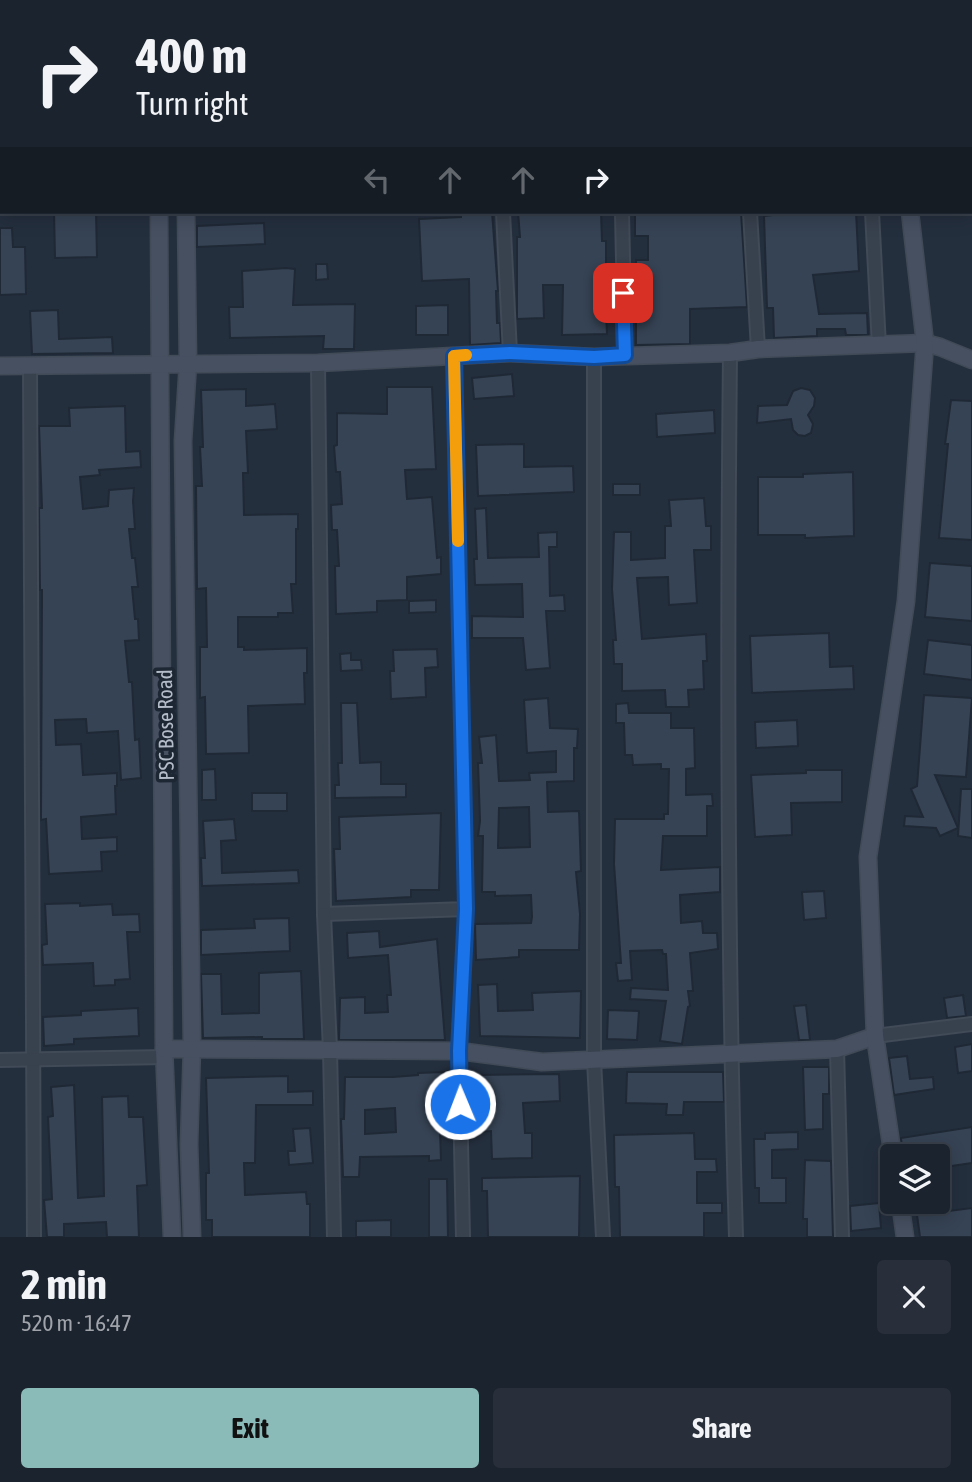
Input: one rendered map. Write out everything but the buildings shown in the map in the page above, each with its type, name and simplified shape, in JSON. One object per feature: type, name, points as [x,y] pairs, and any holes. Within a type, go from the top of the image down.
[{"type":"street","name":"PSC Bose Road","points":[[159,214],[165,1053],[173,1237]]},
{"type":"street","name":"PSC Bose Road","points":[[186,214],[188,363],[183,441],[192,1047],[189,1144],[192,1237]]},
{"type":"street","points":[[503,214],[510,353]]},
{"type":"street","points":[[622,214],[625,355]]},
{"type":"street","points":[[750,214],[758,349]]},
{"type":"street","points":[[873,214],[879,346]]},
{"type":"street","points":[[891,1144],[875,1036],[868,857],[906,601],[925,343],[910,214]]},
{"type":"street","points":[[0,366],[318,363],[510,353],[594,357],[925,343],[940,346],[972,360]]},
{"type":"street","points":[[730,353],[730,1054],[736,1237]]},
{"type":"street","points":[[454,356],[466,909],[459,1051],[463,1237]]},
{"type":"street","points":[[594,357],[594,1060],[603,1237]]},
{"type":"street","points":[[318,363],[324,914],[334,1237]]},
{"type":"street","points":[[30,365],[34,1237]]},
{"type":"street","points":[[324,914],[466,909]]},
{"type":"street","points":[[0,1060],[33,1061],[165,1053],[192,1047],[459,1051],[542,1062],[837,1049],[875,1036],[972,1024]]},
{"type":"street","points":[[837,1049],[842,1237]]},
{"type":"street","points":[[902,1214],[905,1237]]},
{"type":"slow traffic","points":[[458,541],[454,356],[466,355]]},
{"type":"route","points":[[460,1104],[459,1051],[466,909],[454,356],[510,353],[594,357],[625,355],[623,293]]}]
